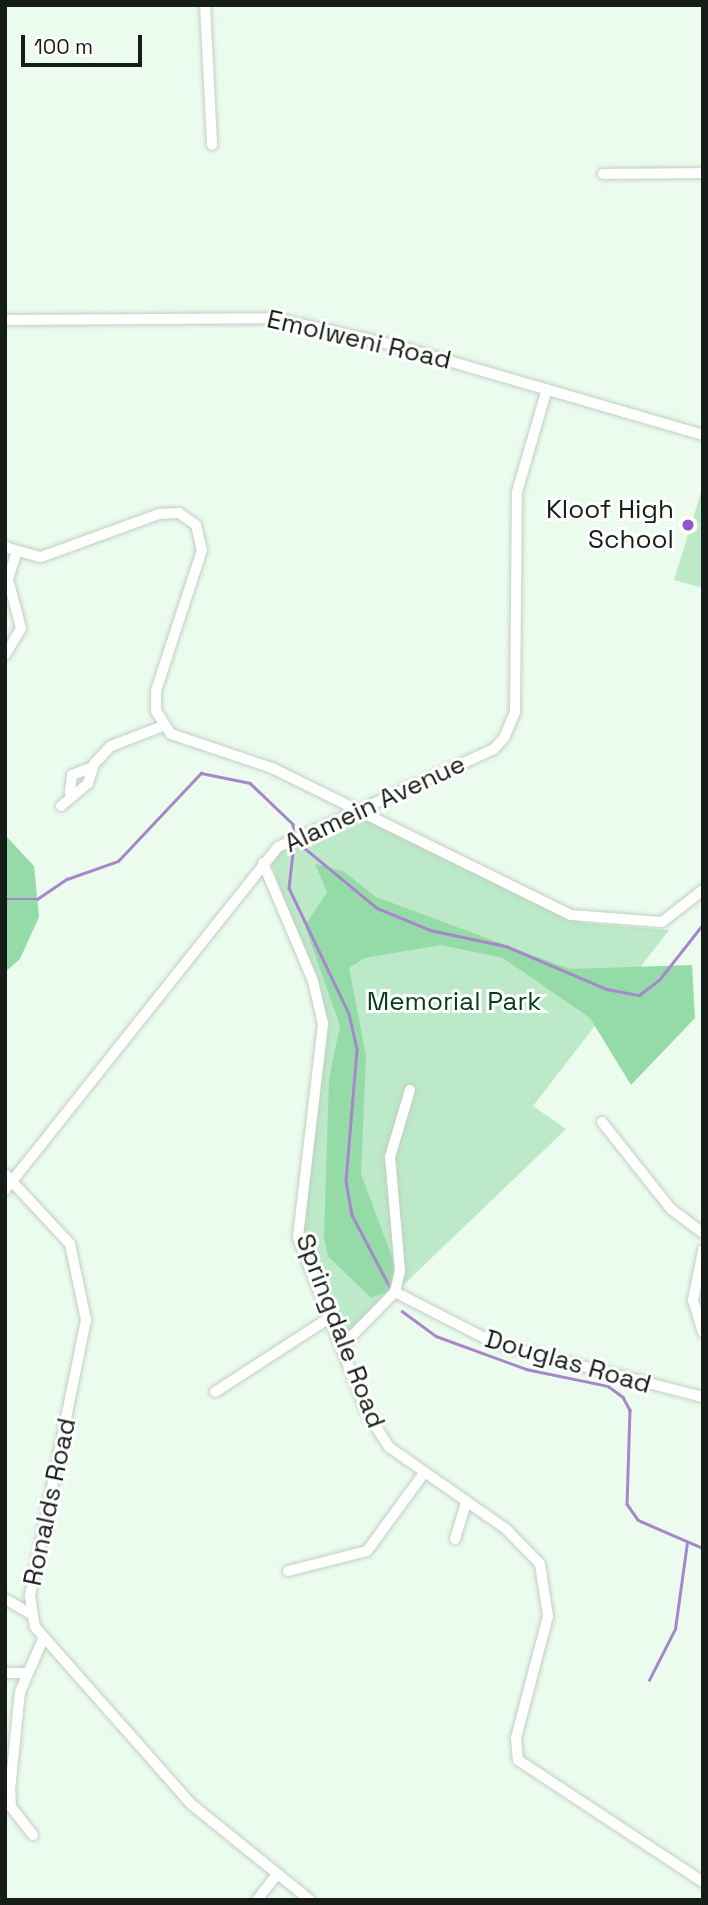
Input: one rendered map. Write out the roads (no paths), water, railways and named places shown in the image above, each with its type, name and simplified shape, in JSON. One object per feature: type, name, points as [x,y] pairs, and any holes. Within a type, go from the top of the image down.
[{"type":"street","points":[[205,5],[212,145]]},
{"type":"street","points":[[603,174],[703,173]]},
{"type":"street","name":"Emolweni Road","points":[[5,320],[273,318],[547,389],[703,435]]},
{"type":"street","name":"Alamein Avenue","points":[[7,1182],[263,863],[294,836],[361,812],[494,748],[511,725],[517,492],[547,389]]},
{"type":"street","points":[[5,547],[16,554],[53,555],[164,512],[196,525],[200,565],[156,691],[163,726],[179,739],[259,763],[584,918],[662,922],[703,890]]},
{"type":"street","points":[[5,655],[21,628],[8,579],[16,554]]},
{"type":"street","points":[[70,793],[72,775],[93,767],[122,739],[163,726]]},
{"type":"street","points":[[61,806],[70,793],[88,783],[93,767]]},
{"type":"street","name":"Springdale Road","points":[[263,863],[313,981],[323,1024],[298,1232],[329,1318],[378,1434],[424,1473],[531,1550],[545,1578],[548,1616],[516,1738],[518,1760],[703,1882]]},
{"type":"street","points":[[341,1347],[395,1292],[400,1271],[390,1157],[410,1090]]},
{"type":"street","points":[[602,1122],[671,1209],[703,1233]]},
{"type":"street","name":"Ronalds Road","points":[[7,1182],[70,1244],[86,1320],[31,1614],[43,1639],[173,1786],[310,1900]]},
{"type":"street","points":[[703,1250],[693,1300],[703,1333]]},
{"type":"street","name":"Douglas Road","points":[[395,1292],[496,1344],[703,1397]]},
{"type":"street","points":[[215,1392],[329,1318]]},
{"type":"street","points":[[288,1571],[367,1551],[424,1473]]},
{"type":"street","points":[[455,1539],[466,1502]]},
{"type":"street","points":[[5,1598],[31,1614]]},
{"type":"street","points":[[33,1835],[11,1807],[9,1779],[26,1673],[43,1639]]},
{"type":"street","points":[[5,1673],[26,1673]]},
{"type":"street","points":[[257,1900],[277,1874]]},
{"type":"waterway","points":[[5,899],[37,899],[67,879],[118,861],[201,773],[250,783],[293,824],[294,835]]},
{"type":"waterway","points":[[296,841],[377,908],[430,930],[506,946],[607,989],[639,995],[659,980],[703,924]]},
{"type":"waterway","points":[[294,845],[289,888],[349,1014],[357,1050],[346,1181],[352,1215],[390,1287]]},
{"type":"waterway","points":[[402,1311],[436,1336],[526,1369],[608,1386],[623,1397],[630,1410],[627,1504],[638,1520],[703,1548]]},
{"type":"waterway","points":[[649,1680],[675,1629],[687,1543]]},
{"type":"place","name":"Kloof High School","points":[[688,525]]},
{"type":"park label","name":"Memorial Park","points":[[454,1002]]}]
